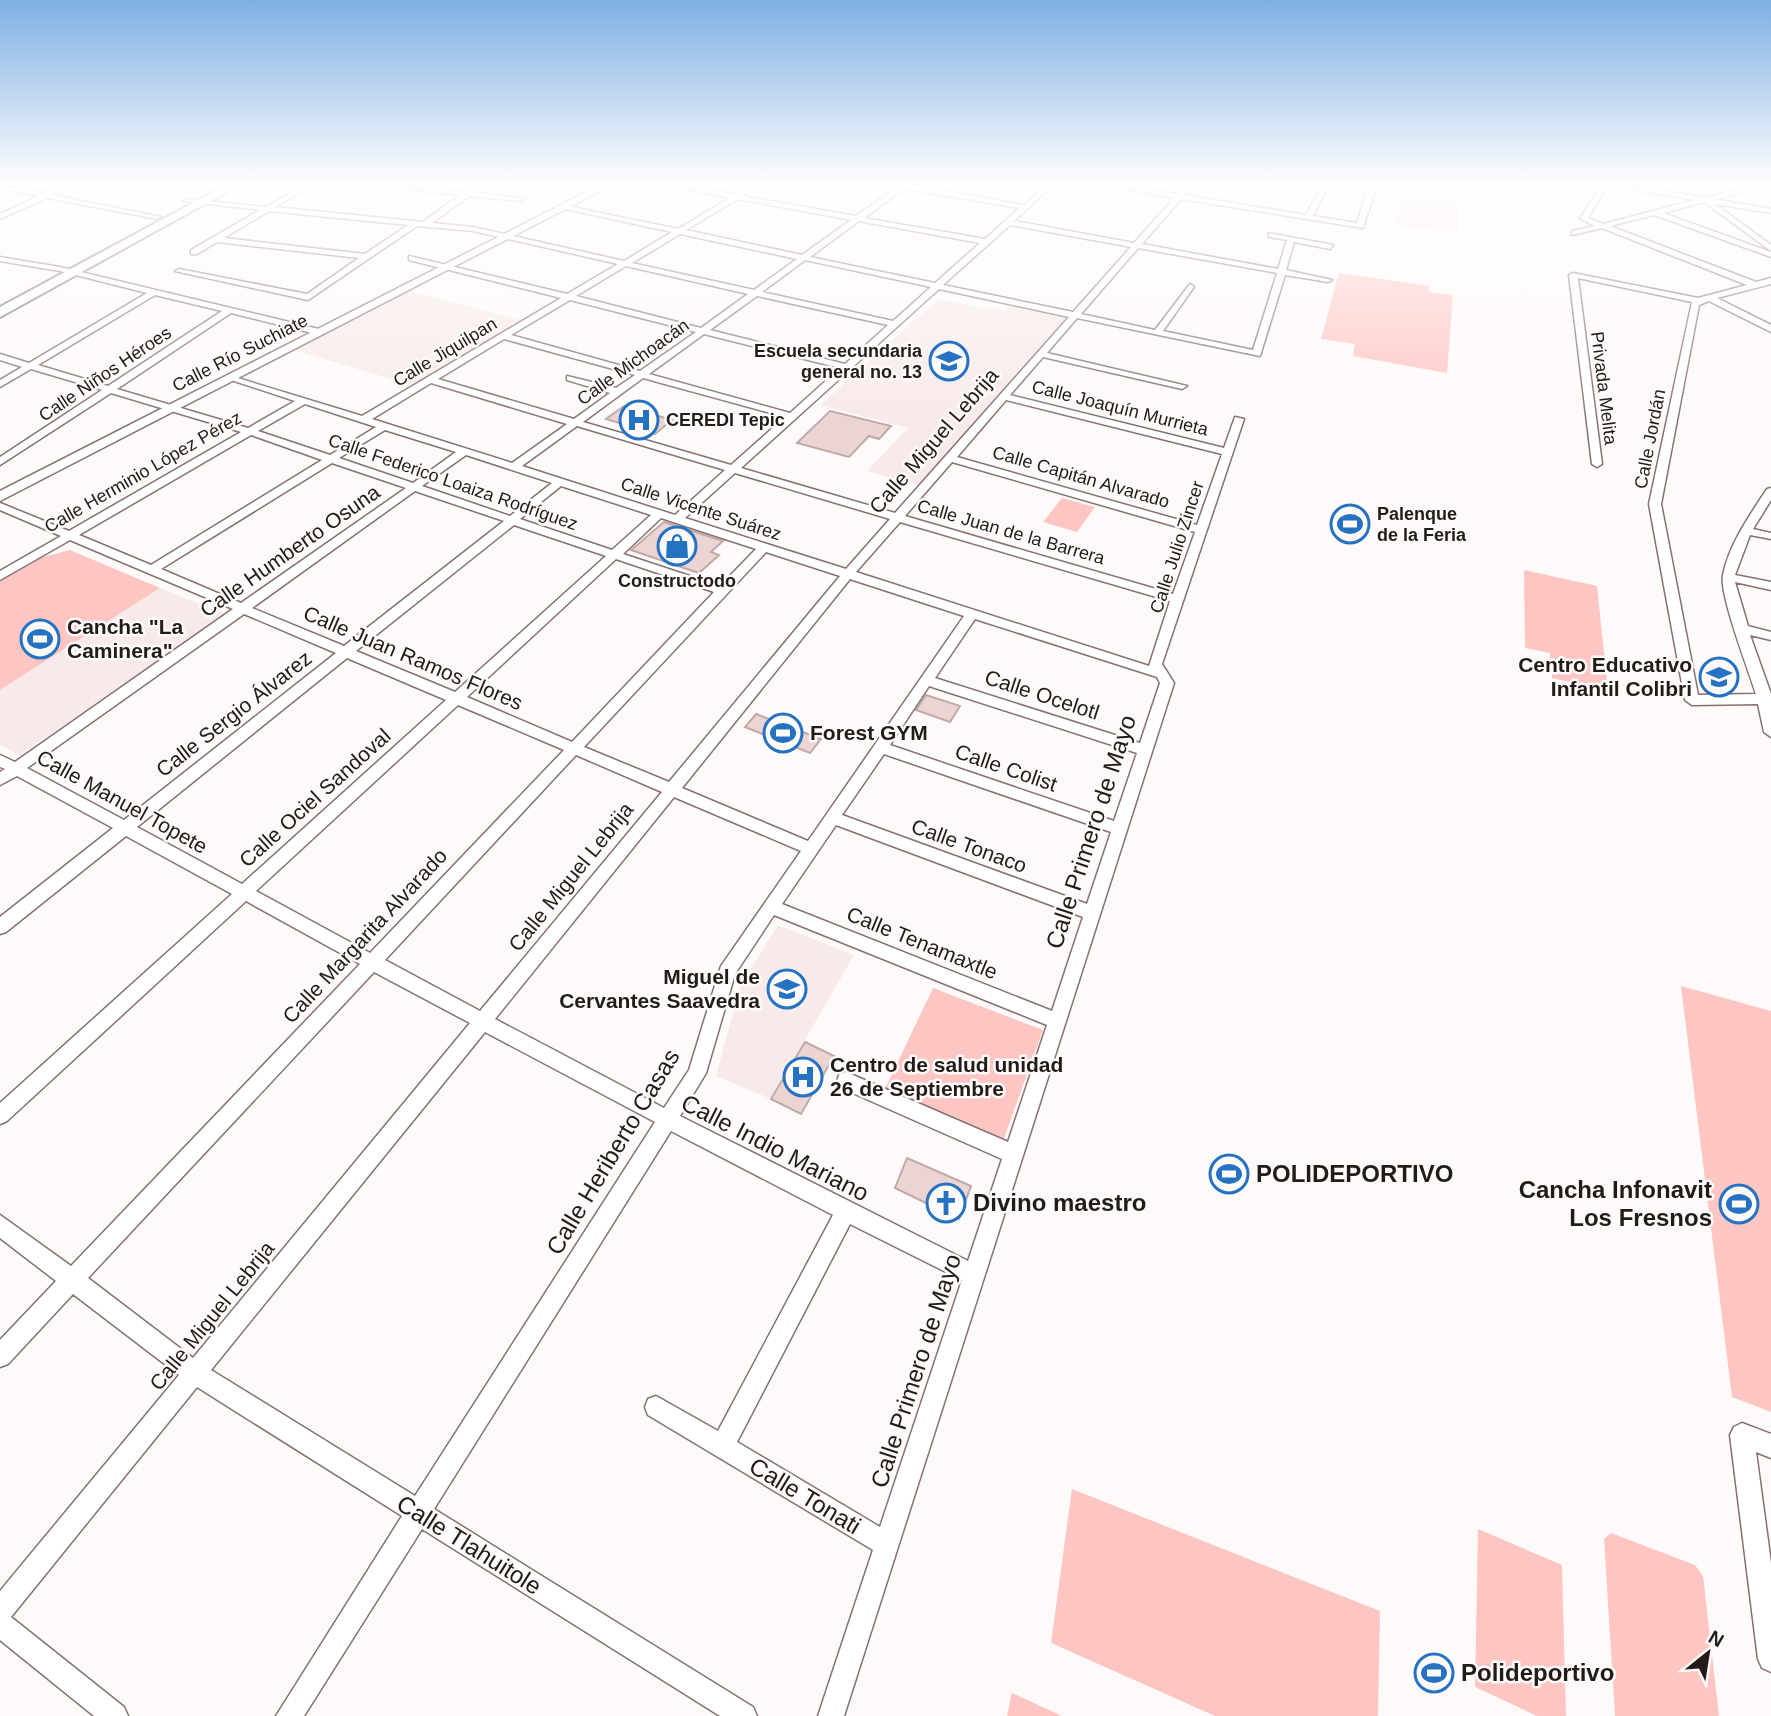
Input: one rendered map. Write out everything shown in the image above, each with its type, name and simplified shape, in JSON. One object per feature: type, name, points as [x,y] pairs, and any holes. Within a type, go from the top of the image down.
[{"type":"main road","points":[[0,303],[69,264]]},
{"type":"main road","points":[[0,313],[89,264]]},
{"type":"main road","name":"Calle Río Suchiate","points":[[0,497],[452,264]]},
{"type":"street","points":[[30,264],[320,332]]},
{"type":"street","points":[[179,271],[308,297],[358,264]]},
{"type":"street","points":[[439,264],[846,367]]},
{"type":"street","name":"Calle Jiquilpan","points":[[364,419],[620,264]]},
{"type":"street","points":[[633,264],[893,324]]},
{"type":"street","name":"Calle Michoacán","points":[[514,467],[795,264]]},
{"type":"street","points":[[832,264],[1257,355],[1283,264]]},
{"type":"street","points":[[677,519],[961,264]]},
{"type":"street","name":"Calle Miguel Lebrija","points":[[0,1611],[848,574],[1119,264]]},
{"type":"street","points":[[1242,264],[1328,279]]},
{"type":"street","points":[[1700,264],[1771,291]]},
{"type":"street","name":"Privada Melita","points":[[1597,464],[1573,275],[1698,301]]},
{"type":"street","points":[[1698,301],[1771,281]]},
{"type":"street","points":[[1157,333],[1190,286]]},
{"type":"street","points":[[0,384],[152,293]]},
{"type":"street","points":[[1710,298],[1771,329]]},
{"type":"street","name":"Calle Jordán","points":[[1698,301],[1695,305],[1655,504],[1692,701],[1768,698]]},
{"type":"street","name":"Calle Niños Héroes","points":[[0,462],[228,311]]},
{"type":"street","points":[[503,336],[791,416]]},
{"type":"street","points":[[1041,354],[1182,386]]},
{"type":"street","name":"Calle Federico Loaiza Rodríguez","points":[[0,357],[248,431],[722,592]]},
{"type":"street","name":"Calle Vicente Suárez","points":[[231,377],[972,614],[1164,679]]},
{"type":"street","points":[[570,378],[618,392]]},
{"type":"street","name":"Calle Juan de la Barrera","points":[[430,380],[1179,600]]},
{"type":"street","name":"Calle Joaquín Murrieta","points":[[1003,397],[1227,453]]},
{"type":"street","name":"Calle Herminio López Pérez","points":[[0,576],[303,400]]},
{"type":"street","name":"Calle Julio Zincer","points":[[1164,679],[1155,664],[1239,419]]},
{"type":"street","points":[[152,570],[384,425]]},
{"type":"street","name":"Calle Humberto Osuna","points":[[0,780],[465,452]]},
{"type":"street","name":"Calle Capitán Alvarado","points":[[950,458],[1202,530]]},
{"type":"street","name":"Calle Sergio Álvarez","points":[[0,927],[561,482]]},
{"type":"street","points":[[1771,491],[1746,531],[1728,577],[1742,629],[1768,698],[1771,732]]},
{"type":"street","name":"Calle Juan Ramos Flores","points":[[0,506],[810,849]]},
{"type":"street","name":"Calle Ociel Sandoval","points":[[0,1115],[659,514]]},
{"type":"street","points":[[1746,531],[1771,536]]},
{"type":"street","name":"Calle Margarita Alvarado","points":[[0,1356],[764,547]]},
{"type":"street","points":[[1728,577],[1771,586]]},
{"type":"street","name":"Calle Heriberto Casas","points":[[289,1716],[697,1073],[727,971],[972,614]]},
{"type":"street","points":[[1742,629],[1771,636]]},
{"type":"street","name":"Calle Primero de Mayo","points":[[831,1716],[1120,829],[1164,679]]},
{"type":"street","name":"Calle Ocelotl","points":[[925,680],[1145,750]]},
{"type":"street","name":"Calle Colist","points":[[879,747],[1120,829]]},
{"type":"street","name":"Calle Manuel Topete","points":[[0,760],[481,1023]]},
{"type":"street","name":"Calle Tonaco","points":[[831,817],[1091,913]]},
{"type":"street","name":"Calle Tenamaxtle","points":[[771,907],[1057,1021]]},
{"type":"street","name":"Calle Indio Mariano","points":[[481,1023],[845,1213],[974,1275]]},
{"type":"street","points":[[846,1081],[1014,1154]]},
{"type":"street","points":[[723,1446],[845,1213]]},
{"type":"street","name":"Calle Tlahuitole","points":[[0,1225],[195,1373],[744,1716]]},
{"type":"street","name":"Calle Tonati","points":[[656,1407],[887,1545]]},
{"type":"street","points":[[1771,1446],[1742,1434],[1771,1659]]},
{"type":"street","points":[[0,1624],[115,1716]]},
{"type":"shaded area","points":[[1339,273],[1430,286],[1429,292],[1453,295],[1447,373],[1353,356],[1355,344],[1321,339]]},
{"type":"shaded area","points":[[410,291],[522,320],[411,385],[294,350]]},
{"type":"shaded area","name":"Escuela secundaria general no. 13","points":[[938,299],[1005,311],[1010,306],[1068,318],[918,485],[867,471],[908,428],[820,405]]},
{"type":"shaded area","points":[[1062,498],[1095,507],[1077,532],[1043,522]]},
{"type":"shaded area","name":"Cancha \"La Caminera\"","points":[[70,550],[160,588],[0,690],[0,582],[43,557]]},
{"type":"shaded area","points":[[1524,570],[1597,586],[1608,691],[1552,678],[1550,653],[1525,648]]},
{"type":"shaded area","points":[[160,588],[225,614],[20,755],[0,745],[0,690]]},
{"type":"shaded area","points":[[778,925],[854,955],[771,1099],[716,1076],[740,987]]},
{"type":"shaded area","name":"Cancha Infonavit Los Fresnos","points":[[1681,986],[1771,1011],[1771,1412],[1732,1397]]},
{"type":"shaded area","points":[[933,988],[1043,1030],[1002,1144],[883,1093]]},
{"type":"shaded area","points":[[1072,1489],[1380,1611],[1378,1716],[1215,1716],[1051,1643]]},
{"type":"shaded area","points":[[1478,1529],[1562,1565],[1566,1716],[1537,1716],[1475,1687]]},
{"type":"shaded area","points":[[1611,1533],[1695,1565],[1703,1576],[1719,1716],[1615,1716],[1604,1539]]},
{"type":"shaded area","points":[[1012,1693],[1062,1716],[1007,1716]]},
{"type":"building","name":"CEREDI Tepic","points":[[624,406],[672,420],[655,434],[606,419]]},
{"type":"building","points":[[830,411],[891,426],[879,439],[869,436],[849,457],[797,443]]},
{"type":"building","name":"Constructodo","points":[[664,522],[723,541],[711,552],[719,555],[699,573],[631,550]]},
{"type":"building","points":[[926,695],[960,706],[950,722],[916,710]]},
{"type":"building","name":"Forest GYM","points":[[756,714],[821,739],[810,753],[745,727]]},
{"type":"building","name":"Centro de salud unidad 26 de Septiembre","points":[[805,1042],[834,1056],[801,1114],[771,1099]]},
{"type":"building","name":"Divino maestro","points":[[907,1158],[971,1186],[959,1219],[895,1188]]},
{"type":"place","name":"Escuela secundaria general no. 13","points":[[949,361]]},
{"type":"place","name":"CEREDI Tepic","points":[[639,420]]},
{"type":"place","name":"Palenque de la Feria","points":[[1350,524]]},
{"type":"place","name":"Constructodo","points":[[677,546]]},
{"type":"place","name":"Cancha \"La Caminera\"","points":[[40,639]]},
{"type":"place","name":"Centro Educativo Infantil Colibri","points":[[1719,677]]},
{"type":"place","name":"Forest GYM","points":[[783,733]]},
{"type":"place","name":"Miguel de Cervantes Saavedra","points":[[787,989]]},
{"type":"place","name":"Centro de salud unidad 26 de Septiembre","points":[[803,1077]]},
{"type":"place","name":"POLIDEPORTIVO","points":[[1229,1174]]},
{"type":"place","name":"Divino maestro","points":[[946,1203]]},
{"type":"place","name":"Cancha Infonavit Los Fresnos","points":[[1739,1204]]},
{"type":"place","name":"Polideportivo","points":[[1434,1673]]}]
